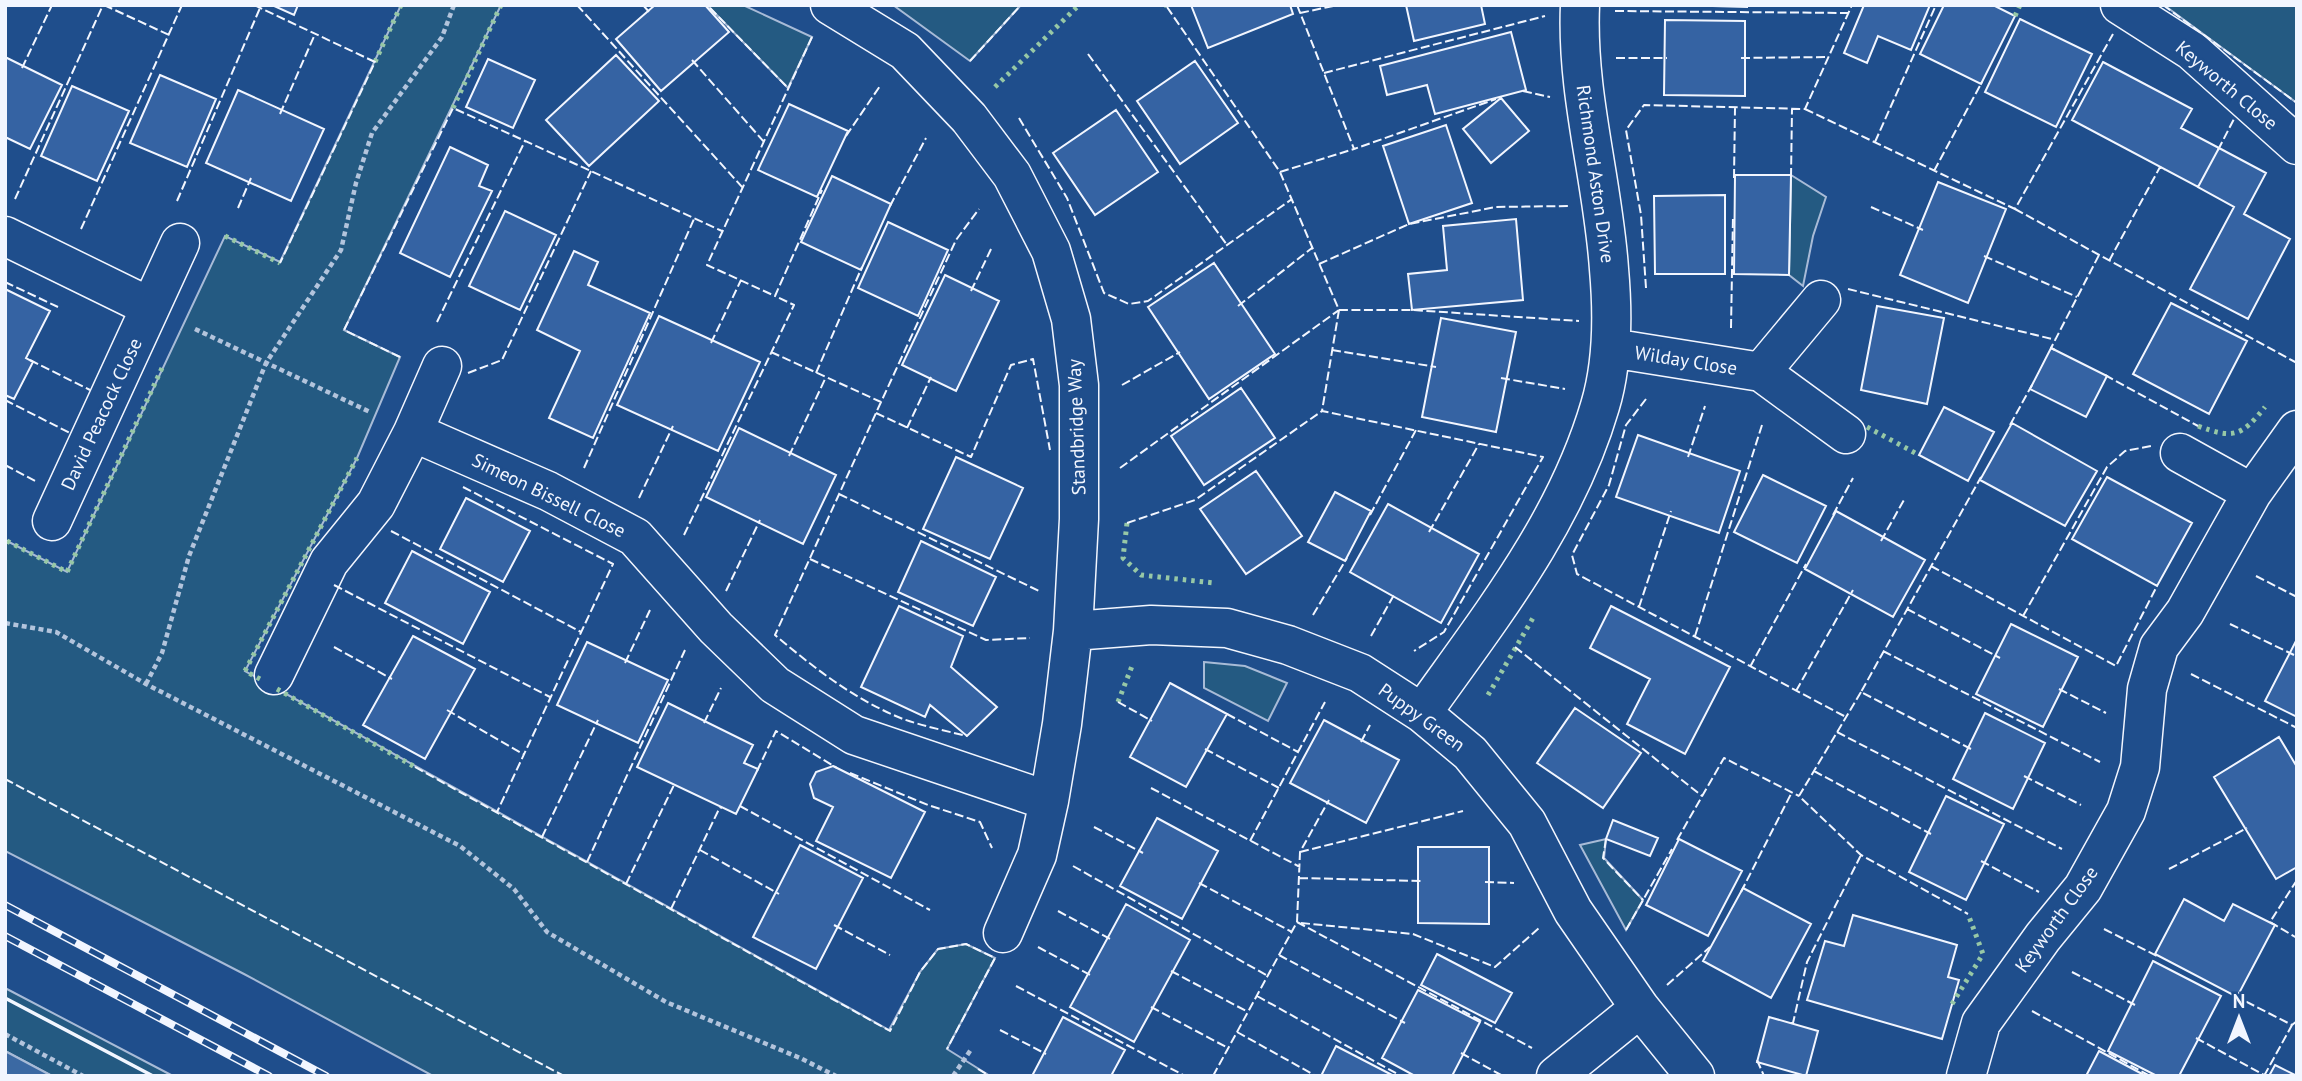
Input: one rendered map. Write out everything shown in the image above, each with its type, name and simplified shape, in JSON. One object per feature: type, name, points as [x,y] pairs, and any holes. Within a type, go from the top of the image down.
[{"type":"street","name":"Standbridge Way","points":[[830,5],[905,51],[969,118],[1012,174],[1051,251],[1071,319],[1079,385],[1079,519],[1073,631],[1062,724],[1037,855],[1003,933]]},
{"type":"street","name":"Richmond Aston Drive","points":[[1422,713],[1527,565],[1564,500],[1601,405],[1611,348],[1610,270],[1601,195],[1584,101],[1580,5]]},
{"type":"street","name":"Keyworth Close","points":[[2120,5],[2192,51],[2297,145]]},
{"type":"street","points":[[5,236],[150,307]]},
{"type":"street","name":"David Peacock Close","points":[[52,521],[180,243]]},
{"type":"street","name":"Wilday Close","points":[[1761,372],[1821,300]]},
{"type":"street","name":"Wilday Close","points":[[1611,348],[1761,372],[1846,434]]},
{"type":"street","points":[[274,675],[330,562],[376,504],[413,432],[442,366]]},
{"type":"street","name":"Keyworth Close","points":[[1966,1076],[1981,1023],[2082,888],[2126,811],[2140,767],[2147,689],[2158,647],[2185,612],[2252,494],[2297,430]]},
{"type":"street","name":"Simeon Bissell Close","points":[[413,432],[548,491],[635,537],[716,628],[775,685],[854,734],[1049,802]]},
{"type":"street","points":[[2180,453],[2252,494]]},
{"type":"street","name":"Puppy Green","points":[[1073,631],[1151,625],[1227,628],[1288,645],[1360,673],[1422,713],[1470,753],[1527,822],[1573,911],[1640,1008],[1695,1076]]},
{"type":"street","points":[[1556,1076],[1640,1008]]},
{"type":"path","points":[[146,684],[162,653],[189,556],[266,363],[341,250],[356,183],[372,133],[442,37],[454,5]]},
{"type":"path","points":[[150,307],[413,432]]},
{"type":"path","points":[[5,623],[55,632],[146,684],[460,846],[514,888],[547,932],[666,1002],[800,1058],[836,1076]]},
{"type":"path","points":[[5,1034],[83,1076]]},
{"type":"path","points":[[953,1076],[972,1048]]},
{"type":"shaded area","points":[[401,5],[501,5],[344,330],[400,357],[357,458],[245,671],[889,1030],[920,972],[938,949],[966,944],[995,958],[947,1049],[990,1076],[433,1076],[244,974],[5,851],[5,540],[67,572],[225,236],[280,262]]},
{"type":"shaded area","points":[[707,5],[743,5],[812,37],[788,88]]},
{"type":"shaded area","points":[[893,5],[1021,5],[970,61]]},
{"type":"shaded area","points":[[2163,5],[2297,5],[2297,103],[2168,8]]},
{"type":"shaded area","points":[[1791,175],[1826,197],[1813,236],[1803,286],[1789,275]]},
{"type":"shaded area","points":[[1204,662],[1245,666],[1287,683],[1268,721],[1204,688]]},
{"type":"shaded area","points":[[1606,839],[1604,858],[1643,900],[1626,930],[1580,845]]},
{"type":"shaded area","points":[[5,988],[173,1076],[52,1076],[5,1051]]},
{"type":"shaded area","points":[[5,1051],[52,1076],[5,1076]]},
{"type":"building","points":[[272,5],[298,5],[294,15]]},
{"type":"building","points":[[655,5],[705,5],[729,32],[661,91],[616,39]]},
{"type":"building","points":[[1191,5],[1290,5],[1293,14],[1208,48]]},
{"type":"building","points":[[1406,5],[1481,5],[1485,24],[1414,41]]},
{"type":"building","points":[[1677,5],[1747,5],[1747,7]]},
{"type":"building","points":[[1864,5],[1930,5],[1911,50],[1878,36],[1867,63],[1844,53]]},
{"type":"building","points":[[1944,5],[1993,5],[2015,16],[1981,84],[1920,54]]},
{"type":"building","points":[[2020,19],[2092,54],[2056,127],[1985,92]]},
{"type":"building","points":[[1665,20],[1745,21],[1745,96],[1664,95]]},
{"type":"building","points":[[1511,32],[1526,90],[1435,114],[1427,85],[1387,95],[1380,66]]},
{"type":"building","points":[[616,55],[659,101],[589,166],[546,120]]},
{"type":"building","points":[[5,57],[62,85],[30,149],[5,137]]},
{"type":"building","points":[[488,59],[535,80],[513,128],[466,107]]},
{"type":"building","points":[[1195,61],[1238,123],[1180,164],[1137,101]]},
{"type":"building","points":[[2103,62],[2192,109],[2181,128],[2219,148],[2198,187],[2072,120]]},
{"type":"building","points":[[160,75],[216,99],[187,167],[130,143]]},
{"type":"building","points":[[72,86],[129,111],[97,181],[41,156]]},
{"type":"building","points":[[238,90],[324,129],[291,201],[206,163]]},
{"type":"building","points":[[1501,98],[1529,131],[1491,163],[1463,129]]},
{"type":"building","points":[[789,104],[848,131],[817,197],[758,170]]},
{"type":"building","points":[[1116,110],[1158,172],[1095,215],[1053,153]]},
{"type":"building","points":[[1446,125],[1472,203],[1409,224],[1383,146]]},
{"type":"building","points":[[450,147],[488,165],[479,186],[492,191],[450,277],[400,253]]},
{"type":"building","points":[[2219,148],[2266,173],[2244,214],[2290,239],[2248,319],[2190,289],[2234,207],[2198,187]]},
{"type":"building","points":[[1735,175],[1791,175],[1789,275],[1734,274]]},
{"type":"building","points":[[832,176],[891,204],[861,270],[801,242]]},
{"type":"building","points":[[1938,182],[2006,209],[1968,303],[1900,275]]},
{"type":"building","points":[[1725,195],[1725,274],[1655,274],[1654,196]]},
{"type":"building","points":[[505,211],[556,235],[520,310],[469,286]]},
{"type":"building","points":[[1516,219],[1523,300],[1412,310],[1408,274],[1447,270],[1443,226]]},
{"type":"building","points":[[888,222],[948,250],[918,316],[858,288]]},
{"type":"building","points":[[574,251],[598,262],[588,285],[650,313],[593,438],[549,418],[580,351],[537,330]]},
{"type":"building","points":[[1214,263],[1275,354],[1209,399],[1148,307]]},
{"type":"building","points":[[945,275],[999,301],[956,391],[902,365]]},
{"type":"building","points":[[5,289],[50,311],[26,358],[33,362],[14,399],[5,395]]},
{"type":"building","points":[[2171,303],[2247,341],[2209,414],[2133,374]]},
{"type":"building","points":[[1877,306],[1944,318],[1927,404],[1861,390]]},
{"type":"building","points":[[659,316],[760,362],[718,451],[617,405]]},
{"type":"building","points":[[1441,318],[1516,332],[1496,432],[1422,417]]},
{"type":"building","points":[[2051,348],[2107,376],[2086,417],[2030,389]]},
{"type":"building","points":[[1241,388],[1275,438],[1204,485],[1171,436]]},
{"type":"building","points":[[1944,407],[1994,432],[1968,481],[1919,455]]},
{"type":"building","points":[[2012,423],[2097,471],[2065,526],[1980,480]]},
{"type":"building","points":[[739,428],[836,475],[803,544],[706,497]]},
{"type":"building","points":[[1638,435],[1740,471],[1719,533],[1616,497]]},
{"type":"building","points":[[956,457],[1023,488],[990,559],[923,529]]},
{"type":"building","points":[[1256,471],[1302,536],[1246,574],[1200,509]]},
{"type":"building","points":[[1763,475],[1826,506],[1797,563],[1734,532]]},
{"type":"building","points":[[2107,477],[2192,523],[2157,586],[2072,539]]},
{"type":"building","points":[[1335,492],[1371,511],[1345,561],[1308,542]]},
{"type":"building","points":[[466,498],[530,531],[503,582],[440,549]]},
{"type":"building","points":[[1388,504],[1479,554],[1441,623],[1350,572]]},
{"type":"building","points":[[1836,511],[1925,560],[1893,617],[1805,569]]},
{"type":"building","points":[[921,541],[996,577],[973,626],[898,592]]},
{"type":"building","points":[[412,551],[490,592],[463,644],[385,603]]},
{"type":"building","points":[[899,606],[963,636],[951,667],[997,707],[967,736],[930,705],[925,717],[861,687]]},
{"type":"building","points":[[1611,606],[1730,667],[1685,754],[1627,724],[1650,679],[1590,648]]},
{"type":"building","points":[[2011,624],[2078,657],[2043,727],[1976,694]]},
{"type":"building","points":[[413,636],[475,669],[425,759],[363,725]]},
{"type":"building","points":[[2297,639],[2297,717],[2265,701]]},
{"type":"building","points":[[587,642],[668,680],[638,743],[557,705]]},
{"type":"building","points":[[1170,683],[1227,714],[1186,787],[1130,757]]},
{"type":"building","points":[[668,703],[753,745],[744,763],[758,769],[736,814],[637,767]]},
{"type":"building","points":[[1575,708],[1641,753],[1603,808],[1537,763]]},
{"type":"building","points":[[1985,713],[2045,743],[2013,809],[1953,779]]},
{"type":"building","points":[[1324,720],[1399,760],[1366,823],[1290,783]]},
{"type":"building","points":[[2279,737],[2297,767],[2297,867],[2276,879],[2214,777]]},
{"type":"building","points":[[833,766],[925,812],[891,878],[816,841],[833,807],[814,798],[810,784],[816,772]]},
{"type":"building","points":[[1946,796],[2004,824],[1966,900],[1909,872]]},
{"type":"building","points":[[1157,818],[1218,851],[1182,919],[1120,886]]},
{"type":"building","points":[[1613,820],[1658,838],[1650,856],[1606,839]]},
{"type":"building","points":[[1679,839],[1742,871],[1708,936],[1646,905]]},
{"type":"building","points":[[800,845],[863,878],[816,969],[753,937]]},
{"type":"building","points":[[1418,847],[1489,847],[1489,924],[1418,923]]},
{"type":"building","points":[[1743,888],[1811,924],[1771,998],[1703,961]]},
{"type":"building","points":[[2184,899],[2224,921],[2233,904],[2275,925],[2237,997],[2155,954]]},
{"type":"building","points":[[1126,904],[1190,940],[1134,1042],[1070,1007]]},
{"type":"building","points":[[1853,915],[1957,945],[1948,977],[1959,980],[1942,1039],[1807,1000],[1825,941],[1844,946]]},
{"type":"building","points":[[1437,954],[1512,993],[1495,1023],[1421,985]]},
{"type":"building","points":[[2153,961],[2221,996],[2179,1076],[2157,1076],[2108,1051]]},
{"type":"building","points":[[1418,990],[1480,1022],[1452,1076],[1415,1076],[1382,1058]]},
{"type":"building","points":[[1063,1017],[1125,1050],[1111,1076],[1032,1076]]},
{"type":"building","points":[[1769,1017],[1818,1031],[1806,1076],[1757,1062]]},
{"type":"building","points":[[1336,1046],[1394,1076],[1321,1076]]},
{"type":"building","points":[[2099,1051],[2146,1076],[2086,1076]]},
{"type":"building","points":[[2275,1065],[2297,1076],[2269,1076]]},
{"type":"railway","points":[[5,905],[326,1076]]},
{"type":"railway","points":[[5,936],[269,1076]]},
{"type":"hedge","points":[[375,62],[401,5]]},
{"type":"hedge","points":[[453,108],[501,5]]},
{"type":"hedge","points":[[995,87],[1079,5]]},
{"type":"hedge","points":[[2015,16],[2020,5]]},
{"type":"hedge","points":[[225,236],[280,263]]},
{"type":"hedge","points":[[7,541],[67,572],[162,368]]},
{"type":"hedge","points":[[2198,426],[2220,433],[2236,433],[2265,407]]},
{"type":"hedge","points":[[1867,427],[1919,455]]},
{"type":"hedge","points":[[260,679],[245,671],[357,458]]},
{"type":"hedge","points":[[1127,523],[1123,558],[1141,575],[1214,583]]},
{"type":"hedge","points":[[1488,695],[1533,618]]},
{"type":"hedge","points":[[1118,702],[1132,666]]},
{"type":"hedge","points":[[277,689],[415,767]]},
{"type":"hedge","points":[[1952,1004],[1983,954],[1968,914]]},
{"type":"fence","points":[[22,68],[52,5]]},
{"type":"fence","points":[[15,199],[103,5]]},
{"type":"fence","points":[[104,5],[169,35]]},
{"type":"fence","points":[[81,229],[182,5]]},
{"type":"fence","points":[[254,5],[375,62],[280,263]]},
{"type":"fence","points":[[577,5],[743,188]]},
{"type":"fence","points":[[643,5],[650,13]]},
{"type":"fence","points":[[970,61],[1021,5]]},
{"type":"fence","points":[[1297,5],[1354,149],[1496,99]]},
{"type":"fence","points":[[1300,13],[1338,5]]},
{"type":"fence","points":[[1646,288],[1641,215],[1626,130],[1644,105],[1805,109],[1852,5]]},
{"type":"fence","points":[[1875,142],[1936,5]]},
{"type":"fence","points":[[2163,5],[2297,103]]},
{"type":"fence","points":[[1167,7],[1280,172],[1354,149]]},
{"type":"fence","points":[[177,201],[260,8]]},
{"type":"fence","points":[[710,8],[788,88]]},
{"type":"fence","points":[[1615,11],[1848,13]]},
{"type":"fence","points":[[1324,73],[1545,16]]},
{"type":"fence","points":[[280,114],[315,34]]},
{"type":"fence","points":[[1805,109],[2015,209],[2113,34]]},
{"type":"fence","points":[[812,37],[707,265],[775,296],[822,190]]},
{"type":"fence","points":[[1088,54],[1227,245]]},
{"type":"fence","points":[[1741,58],[1828,57]]},
{"type":"fence","points":[[1616,58],[1667,58]]},
{"type":"fence","points":[[692,60],[764,142]]},
{"type":"fence","points":[[1934,171],[1982,82]]},
{"type":"fence","points":[[846,136],[880,86]]},
{"type":"fence","points":[[1523,91],[1550,97]]},
{"type":"fence","points":[[400,357],[344,330],[453,108],[722,231]]},
{"type":"fence","points":[[1734,178],[1735,108]]},
{"type":"fence","points":[[1791,177],[1792,109]]},
{"type":"fence","points":[[1019,118],[1067,198],[1104,293],[1129,304],[1148,301],[1292,199]]},
{"type":"fence","points":[[2218,150],[2234,119]]},
{"type":"fence","points":[[890,206],[926,138]]},
{"type":"fence","points":[[437,322],[525,141]]},
{"type":"fence","points":[[2109,261],[2160,167],[2165,170]]},
{"type":"fence","points":[[468,373],[502,360],[591,171]]},
{"type":"fence","points":[[1280,172],[1339,310],[1412,310],[1579,321]]},
{"type":"fence","points":[[238,208],[251,178]]},
{"type":"fence","points":[[1319,264],[1409,224],[1496,207],[1569,206]]},
{"type":"fence","points":[[1871,207],[1923,230]]},
{"type":"fence","points":[[771,352],[881,402],[956,240],[979,209]]},
{"type":"fence","points":[[2015,209],[2297,363]]},
{"type":"fence","points":[[1731,328],[1733,216]]},
{"type":"fence","points":[[584,468],[694,219]]},
{"type":"fence","points":[[971,291],[992,247]]},
{"type":"fence","points":[[1238,306],[1312,248]]},
{"type":"fence","points":[[2055,350],[2051,348],[2099,255]]},
{"type":"fence","points":[[1984,256],[2077,297]]},
{"type":"fence","points":[[816,373],[862,267]]},
{"type":"fence","points":[[711,343],[741,280]]},
{"type":"fence","points":[[5,282],[58,307]]},
{"type":"fence","points":[[1848,289],[2056,340]]},
{"type":"fence","points":[[684,535],[794,305],[775,296]]},
{"type":"fence","points":[[1339,310],[1322,411],[1543,457],[1444,632],[1414,651]]},
{"type":"fence","points":[[1120,468],[1339,310]]},
{"type":"fence","points":[[1332,350],[1436,367]]},
{"type":"fence","points":[[1122,385],[1180,352]]},
{"type":"fence","points":[[876,413],[971,457],[1011,365],[1033,359],[1050,450]]},
{"type":"fence","points":[[30,360],[90,390]]},
{"type":"fence","points":[[2105,375],[2198,426]]},
{"type":"fence","points":[[789,456],[826,377]]},
{"type":"fence","points":[[907,428],[931,377]]},
{"type":"fence","points":[[1501,378],[1565,389]]},
{"type":"fence","points":[[2010,425],[2032,385]]},
{"type":"fence","points":[[1646,399],[1626,425],[1609,485],[1572,555],[1577,574],[1846,717]]},
{"type":"fence","points":[[5,400],[70,433]]},
{"type":"fence","points":[[881,402],[775,635],[820,671],[885,711],[903,719],[967,736]]},
{"type":"fence","points":[[1688,457],[1705,406]]},
{"type":"fence","points":[[1127,523],[1195,500],[1322,411]]},
{"type":"fence","points":[[1695,636],[1762,425]]},
{"type":"fence","points":[[639,498],[673,426]]},
{"type":"fence","points":[[1370,515],[1416,430]]},
{"type":"fence","points":[[1429,532],[1479,444]]},
{"type":"fence","points":[[2023,616],[2107,467],[2125,451],[2151,446]]},
{"type":"fence","points":[[5,465],[37,482]]},
{"type":"fence","points":[[1971,749],[1861,692],[1981,477]]},
{"type":"fence","points":[[1833,515],[1853,478]]},
{"type":"fence","points":[[463,487],[613,564],[497,812]]},
{"type":"fence","points":[[839,494],[1039,591]]},
{"type":"fence","points":[[1881,541],[1905,498]]},
{"type":"fence","points":[[1639,607],[1671,511]]},
{"type":"fence","points":[[726,591],[760,520]]},
{"type":"fence","points":[[391,531],[581,632]]},
{"type":"fence","points":[[1313,615],[1347,558]]},
{"type":"fence","points":[[810,559],[986,640],[1030,638]]},
{"type":"fence","points":[[1750,667],[1806,564]]},
{"type":"fence","points":[[1931,566],[2116,666],[2157,586]]},
{"type":"fence","points":[[2256,576],[2297,597]]},
{"type":"fence","points":[[334,585],[550,697]]},
{"type":"fence","points":[[1796,691],[1853,590]]},
{"type":"fence","points":[[1371,636],[1395,593]]},
{"type":"fence","points":[[1907,609],[2000,658]]},
{"type":"fence","points":[[625,663],[650,610]]},
{"type":"fence","points":[[2230,624],[2294,655]]},
{"type":"fence","points":[[334,647],[392,679]]},
{"type":"fence","points":[[1515,647],[1702,796]]},
{"type":"fence","points":[[587,862],[685,650]]},
{"type":"fence","points":[[1883,651],[2100,762]]},
{"type":"fence","points":[[2191,674],[2297,728]]},
{"type":"fence","points":[[704,723],[721,688]]},
{"type":"fence","points":[[2059,689],[2106,713]]},
{"type":"fence","points":[[1861,692],[1799,796],[1861,855],[1968,914]]},
{"type":"fence","points":[[1118,702],[1152,721]]},
{"type":"fence","points":[[1250,841],[1325,702]]},
{"type":"fence","points":[[447,710],[523,754]]},
{"type":"fence","points":[[1227,714],[1298,752]]},
{"type":"fence","points":[[542,837],[598,720]]},
{"type":"fence","points":[[1361,742],[1370,725]]},
{"type":"fence","points":[[757,771],[776,731],[837,768]]},
{"type":"fence","points":[[1837,732],[2062,849]]},
{"type":"fence","points":[[1205,749],[1279,788]]},
{"type":"fence","points":[[1677,840],[1724,758],[1799,796]]},
{"type":"fence","points":[[415,767],[890,1031],[920,972],[938,949],[966,944],[995,958],[947,1049]]},
{"type":"fence","points":[[1814,771],[1931,834]]},
{"type":"fence","points":[[850,773],[928,805],[980,822],[992,848]]},
{"type":"fence","points":[[2024,776],[2081,805]]},
{"type":"fence","points":[[5,779],[564,1076]]},
{"type":"fence","points":[[626,884],[675,783]]},
{"type":"fence","points":[[1151,788],[1300,867]]},
{"type":"fence","points":[[1741,892],[1792,792]]},
{"type":"fence","points":[[1213,1076],[1297,922],[1300,852],[1329,800]]},
{"type":"fence","points":[[740,806],[930,910]]},
{"type":"fence","points":[[671,909],[720,807],[722,808]]},
{"type":"fence","points":[[1300,852],[1463,811]]},
{"type":"fence","points":[[1094,827],[1143,853]]},
{"type":"fence","points":[[2169,869],[2247,828]]},
{"type":"fence","points":[[1606,839],[1603,858],[1643,900]]},
{"type":"fence","points":[[1626,930],[1672,849]]},
{"type":"fence","points":[[700,850],[779,894]]},
{"type":"fence","points":[[1791,1023],[1807,962],[1861,855]]},
{"type":"fence","points":[[1981,861],[2039,892]]},
{"type":"fence","points":[[1073,866],[1268,976]]},
{"type":"fence","points":[[1299,878],[1422,881]]},
{"type":"fence","points":[[2297,880],[2270,922],[2297,938]]},
{"type":"fence","points":[[1485,882],[1514,883]]},
{"type":"fence","points":[[1199,883],[1292,932]]},
{"type":"fence","points":[[1058,911],[1112,940]]},
{"type":"fence","points":[[1297,922],[1532,1048]]},
{"type":"fence","points":[[1301,923],[1413,934],[1495,967],[1539,928]]},
{"type":"fence","points":[[834,925],[890,955]]},
{"type":"fence","points":[[2104,929],[2157,956]]},
{"type":"fence","points":[[1038,947],[1092,976]]},
{"type":"fence","points":[[1667,985],[1710,947]]},
{"type":"fence","points":[[1279,955],[1405,1023]]},
{"type":"fence","points":[[1171,971],[1248,1012]]},
{"type":"fence","points":[[2072,972],[2135,1005]]},
{"type":"fence","points":[[1016,986],[1185,1076]]},
{"type":"fence","points":[[1257,996],[1401,1076]]},
{"type":"fence","points":[[2235,996],[2292,1025],[2297,1021]]},
{"type":"fence","points":[[1151,1007],[1228,1048]]},
{"type":"fence","points":[[2032,1011],[2150,1076]]},
{"type":"fence","points":[[2264,1076],[2292,1025]]},
{"type":"fence","points":[[1000,1030],[1046,1054]]},
{"type":"fence","points":[[1237,1032],[1316,1076]]},
{"type":"fence","points":[[2196,1038],[2264,1075]]},
{"type":"fence","points":[[1461,1053],[1501,1075]]},
{"type":"fence","points":[[1757,1060],[1764,1076]]},
{"type":"fence","points":[[978,1069],[990,1076]]},
{"type":"wall","points":[[5,998],[153,1076]]}]
